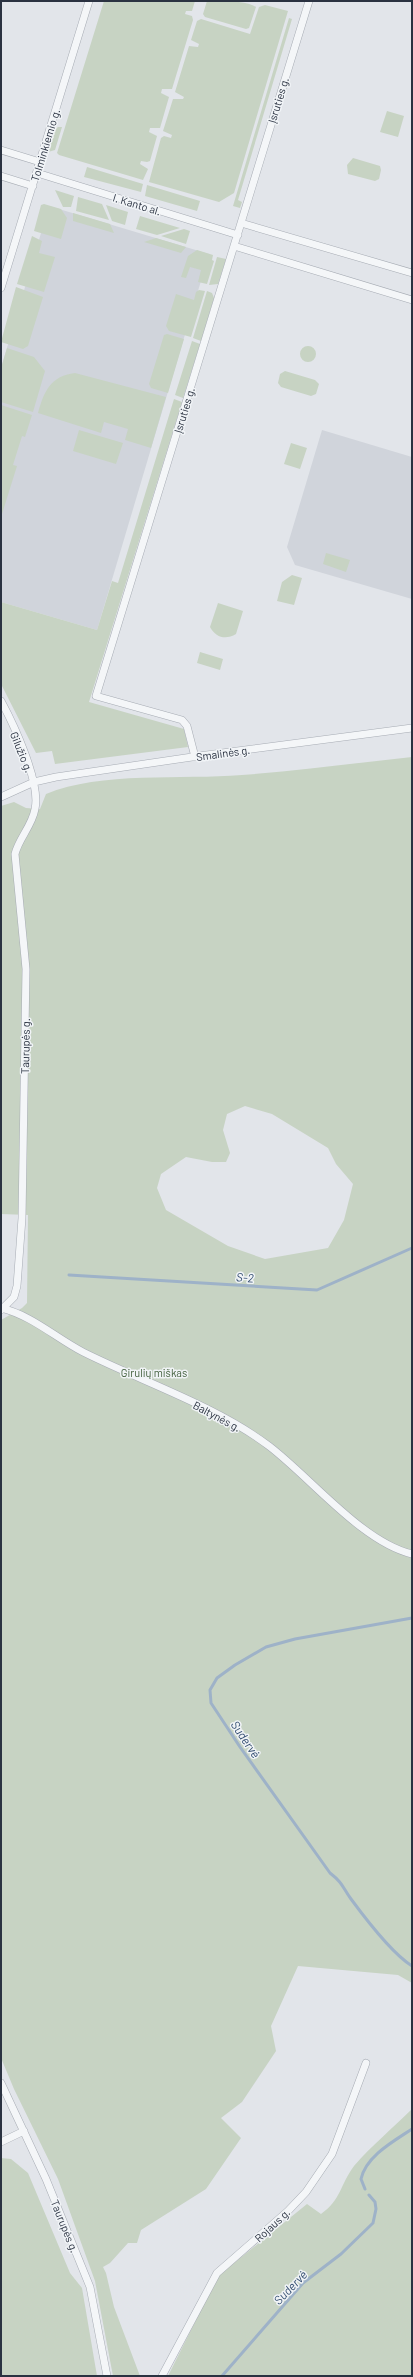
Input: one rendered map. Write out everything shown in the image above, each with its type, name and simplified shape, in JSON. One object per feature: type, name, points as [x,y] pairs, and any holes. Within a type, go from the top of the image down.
[{"type":"street","name":"Tolminkiemio g.","points":[[1,288],[89,1]]},
{"type":"street","name":"Įsruties g.","points":[[195,757],[187,726],[182,720],[96,696],[309,1]]},
{"type":"street","points":[[1,150],[40,162]]},
{"type":"street","name":"I. Kanto al.","points":[[37,174],[238,234]]},
{"type":"street","points":[[1,176],[33,186]]},
{"type":"street","points":[[241,222],[412,273]]},
{"type":"street","points":[[234,246],[412,300]]},
{"type":"street","name":"Gilužio g.","points":[[1,701],[34,782]]},
{"type":"street","name":"Smalinės g.","points":[[1,797],[34,782],[195,757],[412,728]]},
{"type":"street","name":"Taurupės g.","points":[[1,1309],[14,1297],[20,1255],[26,969],[16,854],[35,810],[34,782]]},
{"type":"street","name":"Baltynės g.","points":[[1,1309],[20,1315],[70,1345],[193,1403],[248,1432],[287,1459],[371,1535],[387,1545],[412,1554]]},
{"type":"street","name":"Rojaus g.","points":[[162,2376],[217,2273],[288,2211],[306,2192],[332,2154],[366,2063]]},
{"type":"street","name":"Taurupės g.","points":[[1,2083],[24,2131],[90,2287],[107,2376]]},
{"type":"street","points":[[1,2142],[24,2131]]},
{"type":"shaded area","points":[[49,206],[209,254],[97,630],[1,602],[1,368]]},
{"type":"shaded area","points":[[322,430],[412,457],[412,599],[295,565],[287,547]]},
{"type":"green space","points":[[104,1],[195,1],[192,11],[186,11],[185,14],[192,16],[193,20],[172,89],[162,89],[161,93],[169,97],[160,128],[150,128],[149,132],[157,136],[150,161],[141,161],[140,164],[148,169],[143,180],[59,155],[57,153]]},
{"type":"green space","points":[[207,1],[240,2],[256,7],[249,28],[246,29],[205,17],[203,14]]},
{"type":"green space","points":[[265,5],[288,11],[234,193],[219,202],[149,182],[161,138],[164,136],[171,138],[172,135],[163,131],[173,99],[183,99],[184,97],[175,92],[189,46],[198,47],[199,44],[191,40],[197,21],[201,19],[250,34],[259,7]]},
{"type":"green space","points":[[289,18],[292,19],[238,200],[242,202],[240,208],[233,206]]},
{"type":"green space","points":[[387,111],[404,116],[398,137],[380,132]]},
{"type":"green space","points":[[58,127],[62,127],[55,150],[48,152],[54,130]]},
{"type":"green space","points":[[353,158],[380,166],[381,170],[379,179],[375,181],[348,174],[347,165]]},
{"type":"green space","points":[[87,167],[143,184],[141,192],[84,177]]},
{"type":"green space","points":[[147,185],[200,201],[197,211],[145,196]]},
{"type":"green space","points":[[55,190],[74,196],[71,207],[63,207]]},
{"type":"green space","points":[[78,197],[102,204],[109,220],[76,211]]},
{"type":"green space","points":[[44,204],[61,209],[67,218],[61,239],[34,231],[41,205]]},
{"type":"green space","points":[[106,205],[128,212],[125,225],[112,221]]},
{"type":"green space","points":[[73,213],[110,224],[114,233],[73,221]]},
{"type":"green space","points":[[140,216],[180,228],[157,235],[136,229]]},
{"type":"green space","points":[[184,229],[190,231],[186,244],[161,236]]},
{"type":"green space","points":[[32,236],[42,241],[39,253],[55,257],[44,292],[17,284]]},
{"type":"green space","points":[[156,238],[186,247],[181,253],[144,242]]},
{"type":"green space","points":[[197,250],[213,255],[212,260],[214,261],[207,284],[198,282],[201,270],[190,267],[186,278],[181,277],[188,256]]},
{"type":"green space","points":[[217,257],[226,259],[218,284],[209,285]]},
{"type":"green space","points":[[16,287],[43,297],[28,346],[23,349],[1,342]]},
{"type":"green space","points":[[199,290],[205,291],[191,337],[169,331],[166,326],[176,294],[194,300],[196,292]]},
{"type":"green space","points":[[207,291],[212,293],[214,298],[201,341],[193,338]]},
{"type":"green space","points":[[167,334],[184,339],[168,393],[151,388],[149,384],[164,335]]},
{"type":"green space","points":[[192,341],[200,344],[183,398],[175,395]]},
{"type":"green space","points":[[308,346],[315,351],[316,354],[311,361],[308,362],[301,357],[300,354],[305,347]]},
{"type":"green space","points":[[7,348],[34,357],[45,371],[33,412],[1,402],[1,368]]},
{"type":"green space","points":[[285,371],[315,380],[319,384],[316,394],[311,396],[281,387],[278,383],[280,374]]},
{"type":"green space","points":[[75,373],[166,397],[151,448],[125,440],[128,429],[104,422],[101,433],[38,413],[49,386],[54,381],[66,375]]},
{"type":"green space","points":[[174,399],[182,402],[89,702],[184,729],[188,747],[55,764],[52,751],[36,753],[1,684],[1,602],[97,630],[112,581],[118,583]]},
{"type":"green space","points":[[1,405],[32,415],[25,437],[22,436],[13,465],[17,466],[2,514]]},
{"type":"green space","points":[[79,430],[123,443],[116,464],[73,451]]},
{"type":"green space","points":[[291,443],[307,448],[300,469],[284,464]]},
{"type":"green space","points":[[326,553],[350,560],[346,572],[323,564]]},
{"type":"green space","points":[[292,575],[302,578],[294,605],[277,601],[282,582]]},
{"type":"green space","points":[[218,603],[243,611],[236,634],[232,636],[218,636],[210,627]]},
{"type":"green space","points":[[200,652],[223,659],[220,670],[197,663]]},
{"type":"green space","name":"Girulių miškas","points":[[412,757],[412,1983],[398,1975],[298,1966],[271,2026],[276,2051],[242,2102],[221,2118],[241,2138],[206,2189],[141,2230],[137,2243],[128,2243],[110,2263],[103,2267],[106,2273],[114,2307],[140,2376],[113,2376],[95,2281],[58,2179],[14,2089],[1,2058],[1,1320],[22,1308],[27,1303],[28,1215],[1,1214],[1,806],[14,802],[26,808],[40,809],[46,794],[91,782],[116,779],[242,775]],"holes":[[[245,1106],[272,1114],[328,1148],[336,1164],[353,1184],[344,1220],[328,1248],[265,1259],[228,1246],[166,1210],[157,1188],[161,1174],[186,1157],[212,1162],[226,1162],[230,1153],[223,1130],[227,1114]]]},
{"type":"green space","points":[[412,2109],[412,2376],[168,2376],[218,2276],[307,2204],[321,2214],[328,2209],[337,2198],[354,2166]]},
{"type":"green space","points":[[1,2158],[11,2159],[28,2173],[70,2273],[82,2288],[97,2376],[1,2376]]},
{"type":"waterway","name":"S-2","points":[[69,1275],[317,1290],[412,1248]]},
{"type":"waterway","name":"Sudervė","points":[[412,1618],[295,1639],[266,1647],[235,1665],[217,1678],[210,1690],[211,1703],[240,1747],[330,1873],[340,1883],[380,1935],[396,1953],[412,1966]]},
{"type":"waterway","name":"Sudervė","points":[[365,2189],[361,2179],[369,2163],[389,2144],[412,2129]]},
{"type":"waterway","name":"Sudervė","points":[[222,2376],[303,2283],[341,2254],[373,2223],[376,2209],[375,2202],[369,2195]]}]
